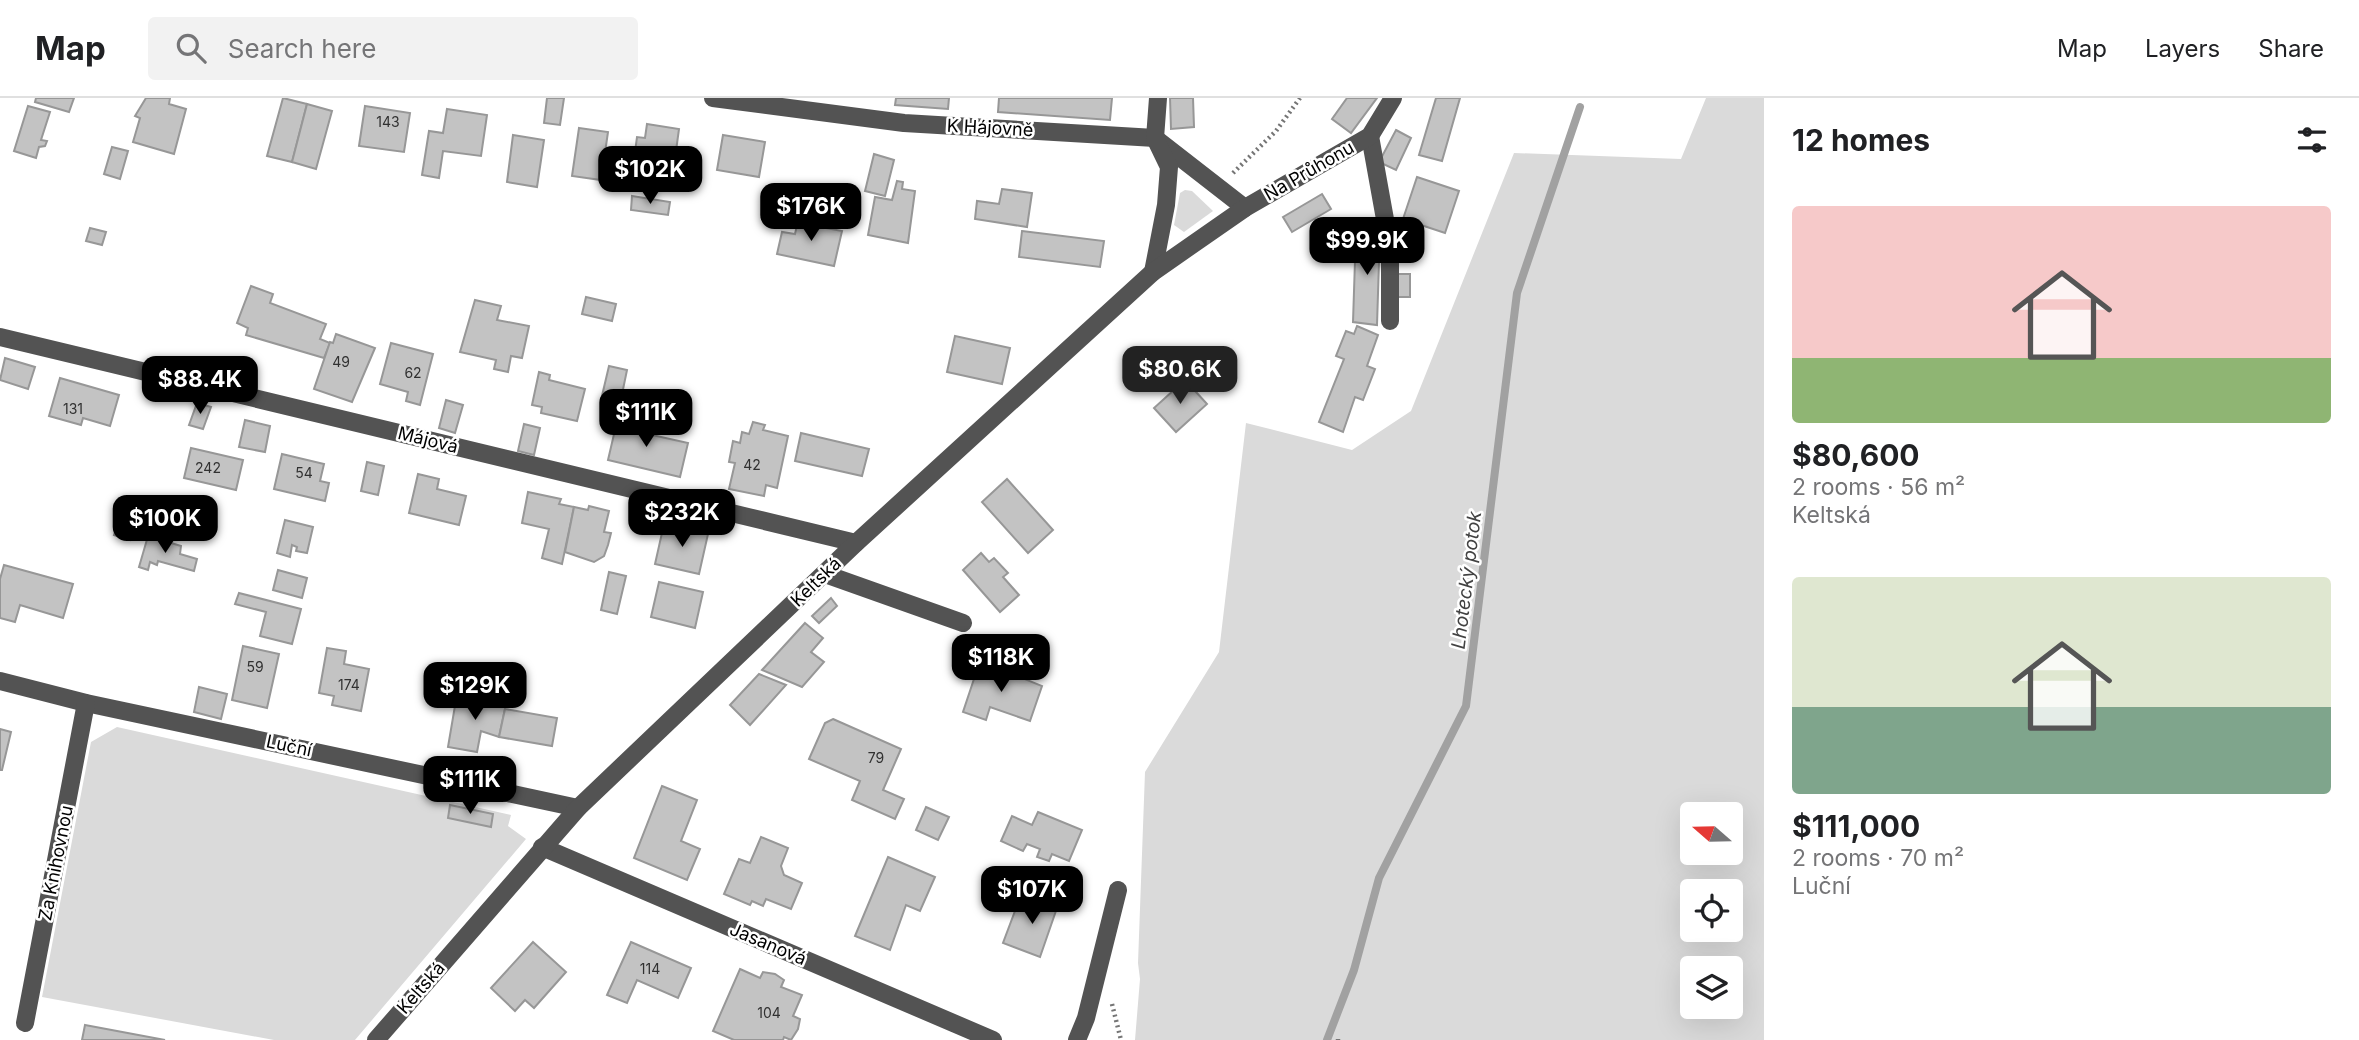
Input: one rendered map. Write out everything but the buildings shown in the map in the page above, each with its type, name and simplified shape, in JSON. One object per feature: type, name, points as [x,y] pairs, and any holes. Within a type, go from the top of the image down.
[{"type":"street","name":"K Hájovně","points":[[713,98],[904,123],[1155,138]]},
{"type":"street","points":[[1153,271],[1166,205],[1169,167],[1155,138],[1158,98]]},
{"type":"street","name":"Na Průhonu","points":[[1153,271],[1245,208],[1370,136],[1394,98]]},
{"type":"street","points":[[1370,136],[1390,247],[1390,321]]},
{"type":"street","points":[[1155,138],[1245,208]]},
{"type":"street","name":"Keltská","points":[[376,1040],[578,808],[856,543],[1153,271]]},
{"type":"street","name":"Májová","points":[[0,337],[856,543]]},
{"type":"street","points":[[825,574],[963,623]]},
{"type":"street","name":"Luční","points":[[0,681],[86,703],[578,808]]},
{"type":"street","name":"Za Knihovnou","points":[[25,1023],[86,703]]},
{"type":"street","name":"Jasanová","points":[[542,847],[993,1040]]},
{"type":"street","points":[[1077,1040],[1086,1018],[1118,890]]},
{"type":"path","points":[[1219,187],[1276,131],[1300,98]]},
{"type":"shaded area","points":[[1706,98],[1764,98],[1764,1040],[1135,1040],[1140,979],[1138,963],[1145,772],[1219,652],[1246,423],[1352,450],[1411,411],[1514,153],[1681,159]]},
{"type":"shaded area","points":[[1185,190],[1192,191],[1213,211],[1184,232],[1174,225],[1180,193]]},
{"type":"shaded area","points":[[117,727],[511,815],[508,826],[526,839],[355,1040],[274,1040],[42,997],[91,742]]},
{"type":"waterway","name":"Lhotecký potok","points":[[1327,1040],[1354,970],[1379,878],[1466,706],[1517,293],[1580,107]]}]
